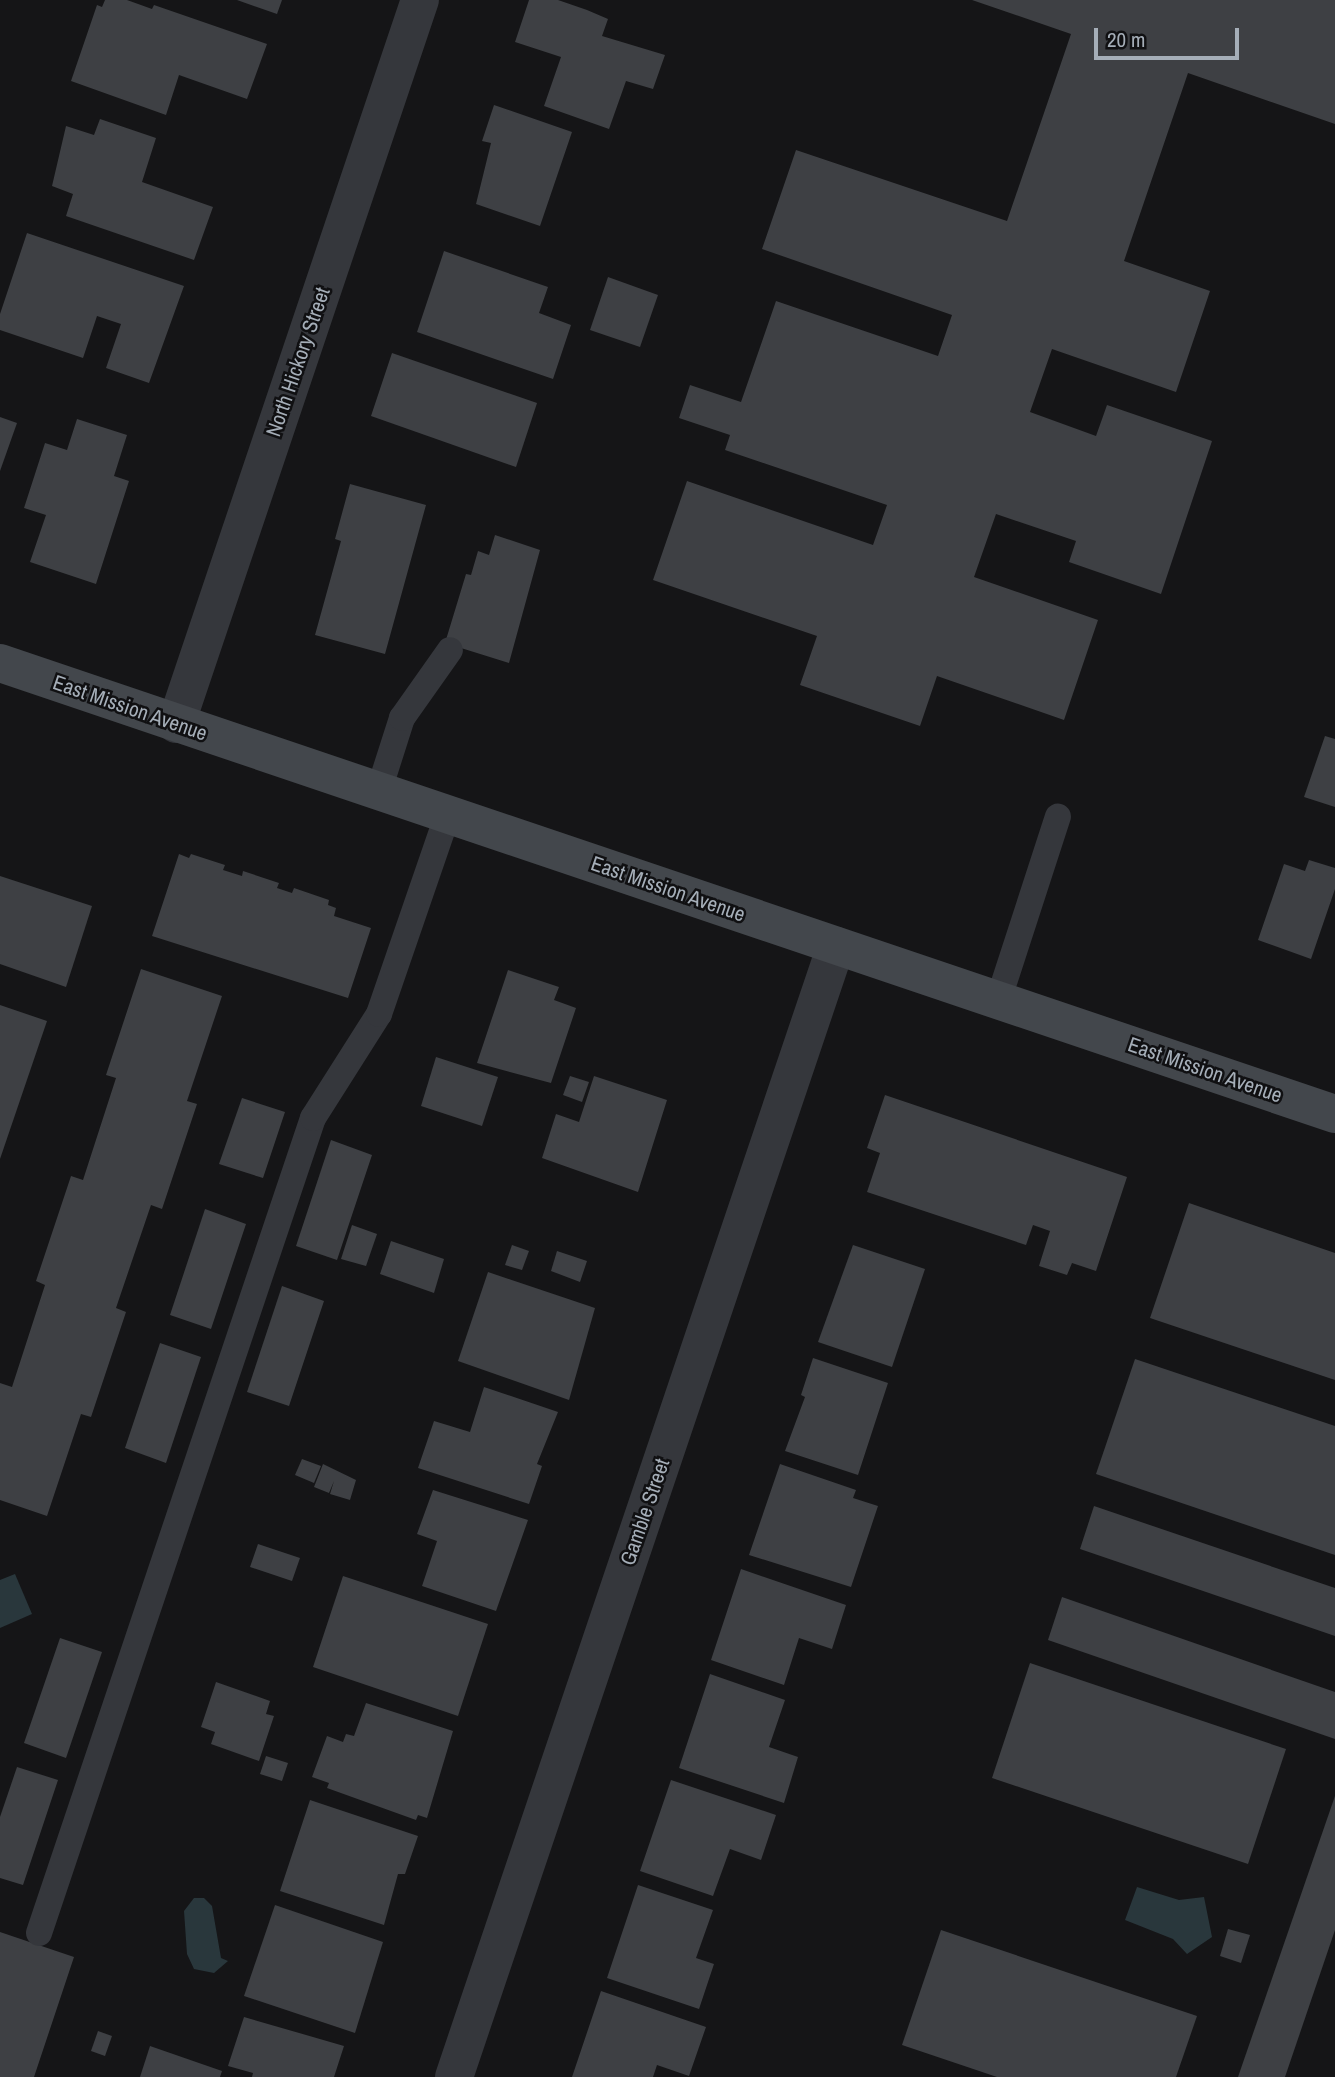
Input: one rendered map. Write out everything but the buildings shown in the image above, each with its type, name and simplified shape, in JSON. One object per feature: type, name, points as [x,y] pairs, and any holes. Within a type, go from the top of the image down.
[{"type":"main road","name":"East Mission Avenue","points":[[0,663],[1335,1114]]},
{"type":"street","name":"North Hickory Street","points":[[176,724],[420,0]]},
{"type":"street","name":"Gamble Street","points":[[454,2077],[836,946]]},
{"type":"lane","points":[[379,790],[402,718],[450,650]]},
{"type":"lane","points":[[39,1933],[313,1118],[379,1014],[448,814]]},
{"type":"lane","points":[[998,1001],[1058,816]]},
{"type":"shaded area","points":[[15,1574],[32,1614],[0,1628],[0,1580]]},
{"type":"shaded area","points":[[1137,1887],[1179,1900],[1204,1897],[1212,1937],[1187,1954],[1173,1939],[1125,1920]]},
{"type":"shaded area","points":[[194,1898],[204,1898],[212,1906],[221,1958],[228,1961],[214,1973],[194,1969],[187,1954],[184,1911]]}]
